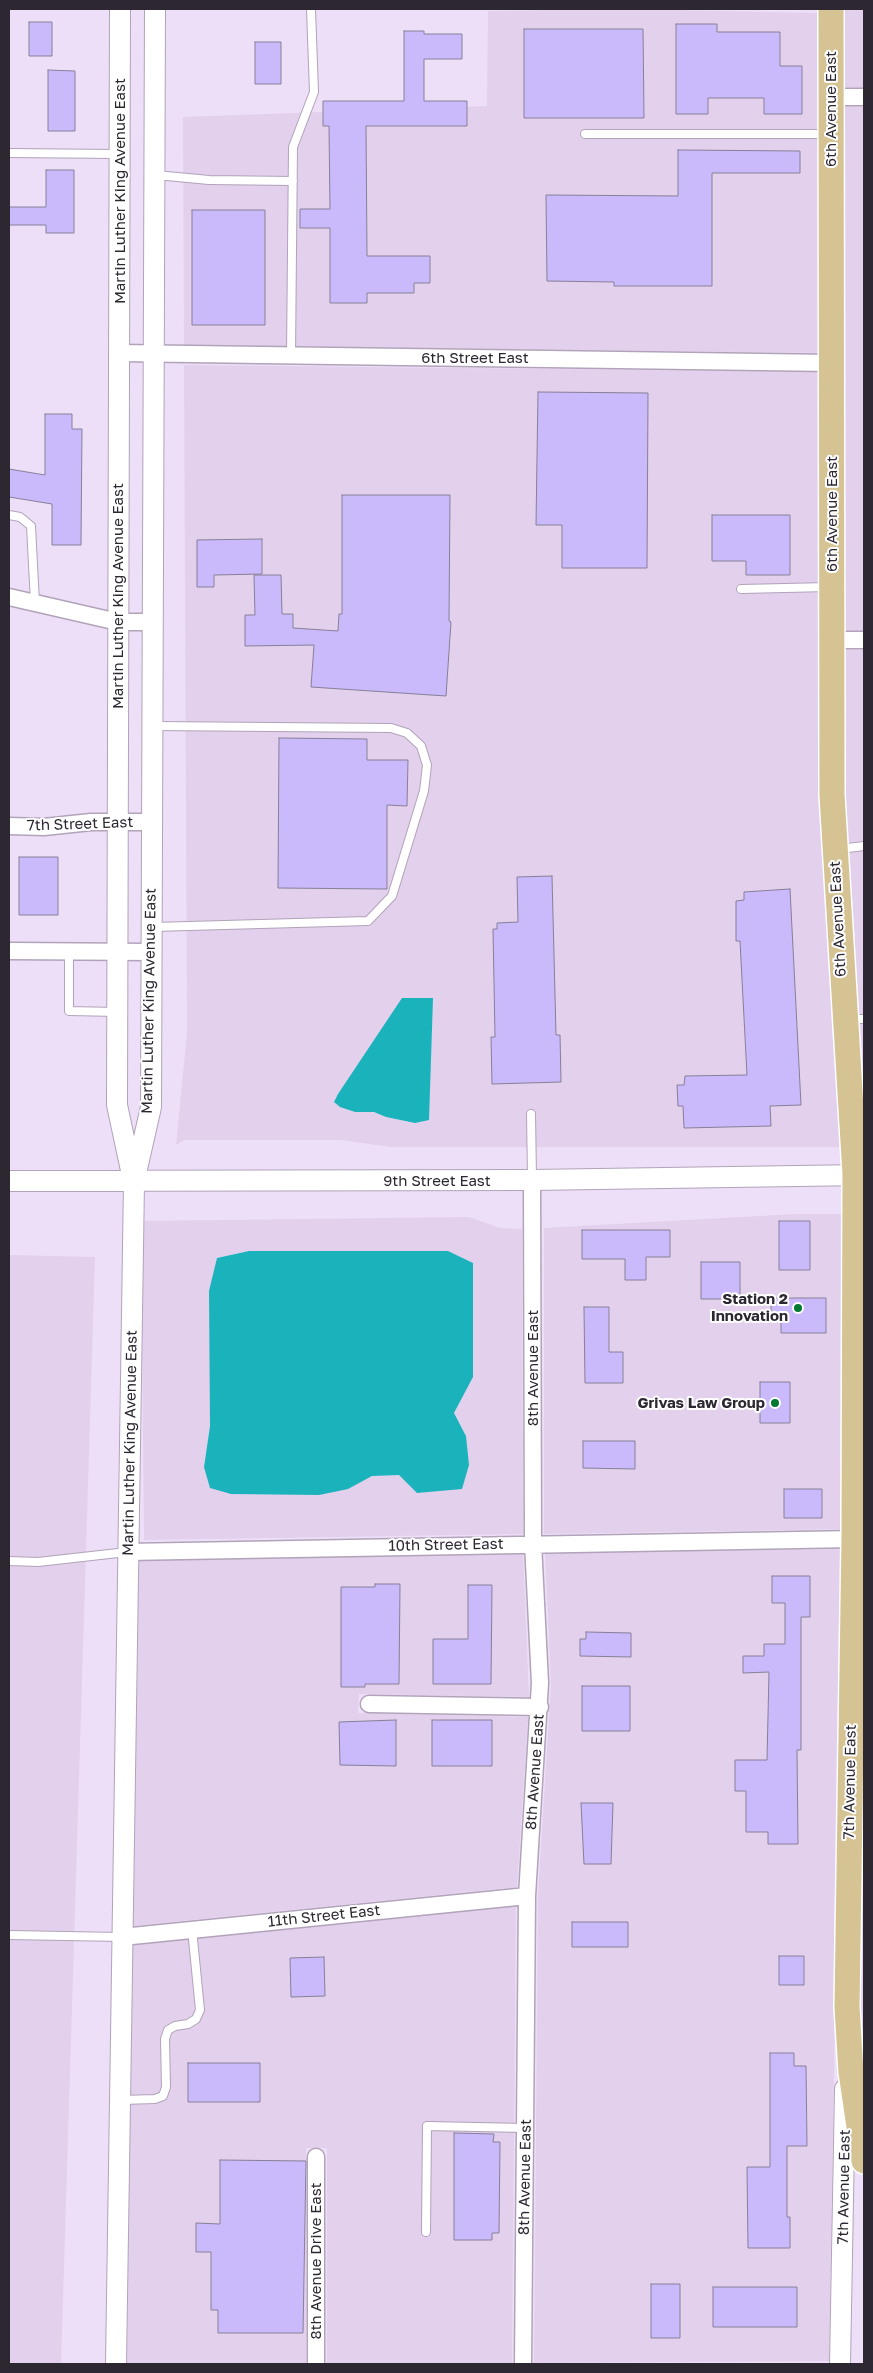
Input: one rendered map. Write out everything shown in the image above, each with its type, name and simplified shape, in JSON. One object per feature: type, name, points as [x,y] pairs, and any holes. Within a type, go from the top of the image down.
[{"type":"main road","name":"6th Avenue East","points":[[831,9],[832,363],[830,640],[832,795],[835,850],[854,1019]]},
{"type":"main road","name":"7th Avenue East","points":[[854,1019],[859,1174],[858,1656],[853,1807],[853,1882],[847,2007],[856,2128],[864,2161]]},
{"type":"street","name":"Martin Luther King Avenue East","points":[[120,9],[117,1105],[134,1182]]},
{"type":"street","name":"Martin Luther King Avenue East","points":[[116,2364],[134,1182],[150,1107],[155,9]]},
{"type":"street","points":[[831,96],[864,97]]},
{"type":"street","name":"6th Street East","points":[[119,353],[832,363]]},
{"type":"street","points":[[9,597],[118,622],[152,622]]},
{"type":"street","points":[[830,640],[864,640]]},
{"type":"street","name":"7th Street East","points":[[9,826],[44,827],[117,822],[152,822]]},
{"type":"street","points":[[9,951],[150,952]]},
{"type":"street","name":"9th Street East","points":[[9,1181],[532,1180],[859,1174]]},
{"type":"street","name":"8th Avenue East","points":[[523,2364],[527,1896],[540,1707],[533,1543],[532,1180]]},
{"type":"street","name":"10th Street East","points":[[127,1552],[533,1543],[857,1550]]},
{"type":"street","points":[[369,1704],[540,1707]]},
{"type":"street","name":"11th Street East","points":[[122,1936],[527,1896]]},
{"type":"street","name":"7th Avenue East","points":[[840,2364],[856,2128]]},
{"type":"street","name":"8th Avenue Drive East","points":[[316,2157],[316,2364]]},
{"type":"lane","points":[[291,356],[293,146],[314,92],[311,9]]},
{"type":"lane","points":[[585,134],[831,134]]},
{"type":"lane","points":[[9,153],[120,154]]},
{"type":"lane","points":[[154,175],[209,180],[293,181]]},
{"type":"lane","points":[[9,515],[20,517],[31,526],[35,603]]},
{"type":"lane","points":[[741,588],[831,588]]},
{"type":"lane","points":[[151,927],[368,921],[392,896],[424,791],[427,765],[421,746],[407,733],[391,728],[152,726]]},
{"type":"lane","points":[[835,850],[864,846]]},
{"type":"lane","points":[[69,952],[69,1011],[117,1012]]},
{"type":"lane","points":[[532,1114],[532,1180]]},
{"type":"lane","name":"10th Street East","points":[[9,1562],[38,1562],[127,1552]]},
{"type":"lane","points":[[120,2100],[154,2099],[163,2096],[166,2087],[165,2039],[168,2030],[176,2026],[188,2024],[196,2019],[200,2010],[192,1929]]},
{"type":"lane","points":[[9,1935],[122,1936]]},
{"type":"lane","points":[[426,2232],[427,2126],[526,2128]]},
{"type":"shaded area","points":[[620,9],[820,13],[821,353],[184,345],[183,117],[487,106],[488,11]]},
{"type":"shaded area","points":[[841,9],[864,9],[864,88],[842,87]]},
{"type":"shaded area","points":[[842,106],[864,107],[864,631],[841,631]]},
{"type":"shaded area","points":[[184,365],[821,372],[819,631],[821,795],[842,1147],[391,1147],[341,1140],[184,1140],[176,1145],[187,1033]],"holes":[[[334,1102],[373,1112],[355,1112]],[[376,1113],[415,1123],[386,1117]]]},
{"type":"shaded area","points":[[841,650],[864,650],[864,1148],[843,794]]},
{"type":"shaded area","points":[[795,1214],[844,1214],[843,1529],[544,1534],[544,1228]]},
{"type":"shaded area","points":[[469,1217],[500,1228],[522,1229],[523,1534],[144,1540],[141,1221]],"holes":[[[249,1251],[448,1251],[473,1263],[473,1377],[454,1413],[466,1436],[399,1475],[204,1467],[210,1426],[217,1258]]]},
{"type":"shaded area","points":[[9,1255],[95,1257],[61,2364],[9,2364]]},
{"type":"shaded area","points":[[843,1549],[829,2361],[534,2363],[538,1895],[551,1684],[545,1553]]},
{"type":"shaded area","points":[[523,1553],[529,1697],[359,1694],[358,1713],[528,1717],[517,1887],[132,1926],[134,1560]]},
{"type":"shaded area","points":[[864,1558],[864,2089],[858,2007]]},
{"type":"shaded area","points":[[516,1906],[512,2363],[327,2364],[327,2148],[306,2148],[306,2364],[127,2364],[132,1945]]},
{"type":"water","points":[[402,998],[433,998],[429,1120],[415,1123],[386,1117],[374,1112],[355,1112],[340,1107],[334,1102]]},
{"type":"water","points":[[249,1251],[448,1251],[473,1263],[473,1377],[454,1413],[466,1436],[469,1465],[462,1489],[417,1493],[399,1475],[372,1476],[348,1489],[319,1495],[231,1494],[210,1488],[204,1467],[210,1426],[209,1291],[217,1258]]},
{"type":"building","points":[[29,22],[52,22],[52,56],[29,56]]},
{"type":"building","points":[[676,24],[717,24],[717,32],[780,32],[780,66],[802,66],[802,114],[764,114],[764,98],[708,98],[708,114],[676,114]]},
{"type":"building","points":[[524,29],[643,29],[644,118],[524,118]]},
{"type":"building","points":[[404,31],[424,31],[424,34],[462,34],[462,59],[424,59],[424,101],[467,101],[467,126],[366,126],[367,256],[430,256],[430,283],[414,283],[414,293],[367,293],[367,303],[330,303],[330,228],[300,228],[300,209],[330,209],[329,126],[323,126],[323,101],[404,101]]},
{"type":"building","points":[[255,42],[281,42],[281,84],[255,84]]},
{"type":"building","points":[[48,70],[75,71],[75,131],[48,131]]},
{"type":"building","points":[[678,150],[800,151],[800,173],[712,173],[712,286],[614,286],[614,282],[547,281],[546,195],[678,196]]},
{"type":"building","points":[[46,170],[74,170],[74,233],[46,233],[46,225],[9,225],[9,207],[46,207]]},
{"type":"building","points":[[192,210],[265,210],[265,325],[192,325]]},
{"type":"building","points":[[538,392],[648,393],[647,568],[562,568],[562,525],[536,525]]},
{"type":"building","points":[[45,414],[72,414],[72,429],[82,429],[81,545],[52,545],[52,504],[9,497],[9,469],[45,475]]},
{"type":"building","points":[[342,495],[450,495],[449,621],[451,622],[446,696],[311,687],[314,645],[245,646],[245,615],[255,615],[254,575],[281,575],[282,614],[293,614],[293,628],[338,631],[339,614],[342,614]]},
{"type":"building","points":[[712,515],[790,515],[790,575],[746,575],[746,561],[712,561]]},
{"type":"building","points":[[262,539],[262,574],[214,575],[214,587],[197,587],[197,540]]},
{"type":"building","points":[[279,738],[367,739],[367,760],[408,760],[407,806],[387,805],[387,889],[278,888]]},
{"type":"building","points":[[19,857],[58,857],[58,915],[19,915]]},
{"type":"building","points":[[552,876],[556,1035],[560,1035],[561,1082],[492,1084],[491,1037],[495,1037],[493,929],[497,929],[497,923],[518,922],[517,877]]},
{"type":"building","points":[[790,889],[801,1105],[770,1106],[771,1126],[684,1128],[683,1106],[678,1106],[677,1085],[684,1085],[685,1076],[747,1075],[740,941],[736,941],[736,901],[744,900],[744,892]]},
{"type":"building","points":[[779,1221],[810,1221],[810,1270],[779,1270]]},
{"type":"building","points":[[582,1230],[670,1230],[670,1257],[646,1257],[646,1280],[625,1280],[625,1259],[582,1259]]},
{"type":"building","points":[[701,1262],[740,1262],[740,1299],[701,1299]]},
{"type":"building","name":"Station 2 Innovation","points":[[771,1298],[826,1298],[826,1333],[781,1333],[781,1317],[771,1317]]},
{"type":"building","points":[[584,1307],[609,1307],[609,1352],[623,1352],[623,1383],[585,1383]]},
{"type":"building","name":"Grivas Law Group","points":[[760,1382],[790,1382],[790,1423],[760,1423]]},
{"type":"building","points":[[583,1441],[635,1441],[635,1469],[583,1468]]},
{"type":"building","points":[[784,1489],[822,1489],[822,1518],[784,1518]]},
{"type":"building","points":[[772,1576],[810,1576],[810,1617],[801,1617],[801,1750],[797,1750],[798,1844],[768,1844],[768,1832],[746,1832],[746,1791],[735,1791],[735,1760],[767,1760],[769,1672],[743,1673],[743,1656],[764,1656],[764,1644],[785,1644],[785,1603],[772,1603]]},
{"type":"building","points":[[375,1584],[400,1584],[399,1684],[365,1684],[365,1687],[341,1687],[341,1587],[375,1587]]},
{"type":"building","points":[[468,1585],[492,1585],[491,1684],[433,1684],[433,1639],[468,1639]]},
{"type":"building","points":[[586,1632],[631,1633],[631,1657],[580,1656],[580,1639],[586,1639]]},
{"type":"building","points":[[582,1686],[630,1686],[630,1731],[582,1731]]},
{"type":"building","points":[[396,1720],[396,1766],[340,1765],[339,1722]]},
{"type":"building","points":[[432,1720],[492,1720],[492,1766],[432,1766]]},
{"type":"building","points":[[581,1803],[613,1803],[611,1864],[584,1864]]},
{"type":"building","points":[[572,1922],[628,1922],[628,1947],[572,1947]]},
{"type":"building","points":[[779,1956],[804,1956],[804,1985],[779,1985]]},
{"type":"building","points":[[324,1957],[325,1996],[291,1997],[290,1958]]},
{"type":"building","points":[[770,2053],[794,2053],[794,2066],[806,2066],[807,2146],[787,2146],[787,2217],[790,2217],[790,2248],[748,2248],[747,2167],[770,2167]]},
{"type":"building","points":[[188,2063],[260,2063],[260,2102],[188,2102]]},
{"type":"building","points":[[454,2133],[494,2134],[493,2142],[500,2142],[499,2233],[492,2233],[492,2240],[454,2240]]},
{"type":"building","points":[[220,2160],[306,2161],[303,2333],[218,2333],[218,2310],[211,2310],[211,2252],[196,2252],[196,2223],[220,2224]]},
{"type":"building","points":[[651,2284],[680,2284],[680,2338],[651,2338]]},
{"type":"building","points":[[713,2287],[797,2287],[797,2327],[713,2327]]},
{"type":"place","name":"Station 2 Innovation","points":[[798,1308]]},
{"type":"place","name":"Grivas Law Group","points":[[775,1403]]}]
